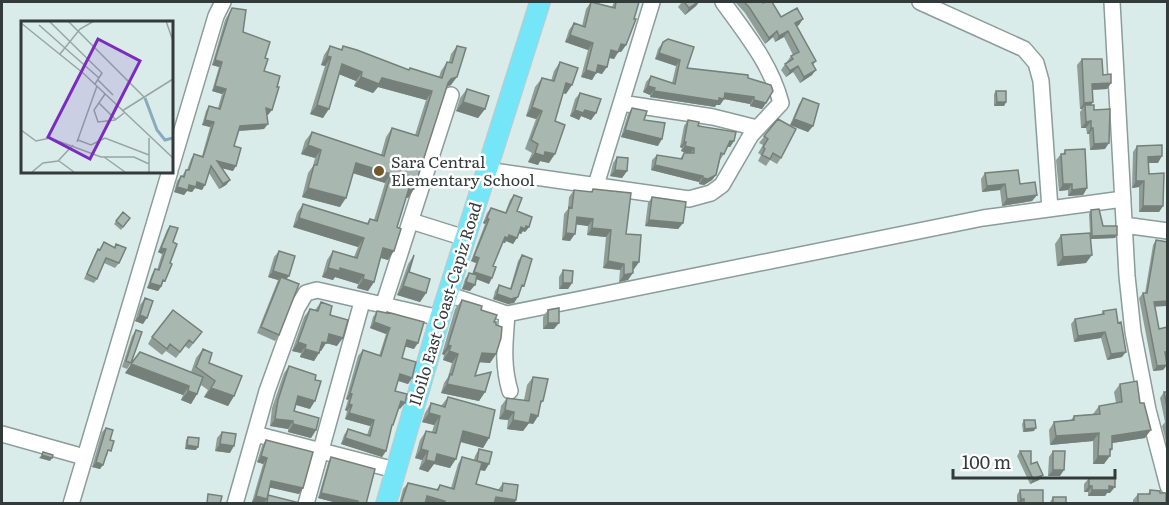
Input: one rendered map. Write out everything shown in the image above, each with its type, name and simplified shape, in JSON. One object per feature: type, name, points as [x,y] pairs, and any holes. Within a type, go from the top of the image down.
[{"type":"main road","name":"Iloilo East Coast-Capiz Road","points":[[386,504],[447,294],[540,2]]},
{"type":"street","points":[[172,164],[216,16],[223,2]]},
{"type":"street","points":[[596,185],[652,2]]},
{"type":"street","points":[[486,170],[689,199],[711,193],[722,185],[751,135],[781,103],[776,83],[760,53],[723,2]]},
{"type":"street","points":[[920,2],[1024,49],[1036,63],[1041,81],[1050,209]]},
{"type":"street","points":[[1112,2],[1127,276],[1133,332],[1148,410],[1167,486]]},
{"type":"street","points":[[383,306],[451,95]]},
{"type":"street","points":[[621,103],[713,117],[757,128]]},
{"type":"street","points":[[70,504],[170,172]]},
{"type":"street","points":[[447,294],[507,314],[983,218],[1123,199]]},
{"type":"street","points":[[411,221],[465,238]]},
{"type":"street","points":[[1124,225],[1167,231]]},
{"type":"street","points":[[235,504],[267,392],[297,308],[306,293],[317,290],[440,318]]},
{"type":"street","points":[[306,504],[362,302]]},
{"type":"street","points":[[507,314],[503,354],[510,391]]},
{"type":"street","points":[[2,434],[84,457]]},
{"type":"street","points":[[255,434],[395,470]]},
{"type":"building","points":[[591,2],[615,8],[616,2],[639,2],[634,19],[636,19],[626,45],[621,44],[618,52],[611,50],[607,67],[598,65],[596,73],[586,70],[593,43],[570,35],[574,23],[585,27]]},
{"type":"building","points":[[684,2],[698,2],[689,8]]},
{"type":"building","points":[[744,2],[772,2],[781,17],[797,8],[803,19],[795,23],[816,61],[812,63],[816,70],[804,77],[798,66],[790,71],[785,64],[793,59],[791,56],[799,52],[788,31],[779,36],[777,31],[769,38]]},
{"type":"building","points":[[232,8],[246,10],[243,32],[270,42],[264,71],[280,76],[272,110],[266,108],[268,124],[240,126],[234,146],[241,148],[236,166],[217,161],[230,180],[223,184],[211,166],[205,185],[197,182],[196,187],[189,185],[188,190],[177,187],[181,176],[184,177],[186,170],[189,170],[194,154],[203,157],[214,122],[205,120],[209,106],[220,109],[226,89],[215,86],[222,62],[215,60]]},
{"type":"building","points":[[668,39],[694,47],[687,68],[748,75],[748,78],[771,85],[773,91],[766,103],[754,100],[754,97],[725,93],[724,99],[719,98],[719,101],[654,91],[655,88],[648,86],[651,76],[675,84],[680,60],[659,53],[663,42]]},
{"type":"building","points":[[330,46],[342,50],[343,46],[357,50],[409,70],[410,68],[442,78],[447,62],[452,63],[457,46],[466,48],[457,77],[448,83],[414,189],[409,188],[397,227],[401,229],[394,251],[383,248],[374,282],[363,279],[364,275],[340,268],[340,271],[328,268],[333,251],[357,258],[364,238],[299,218],[303,204],[368,224],[370,219],[377,221],[391,174],[356,163],[346,198],[308,188],[321,150],[308,145],[312,132],[384,156],[392,128],[418,136],[432,91],[382,78],[379,84],[361,77],[362,72],[342,64],[329,109],[317,105],[331,57],[327,56]]},
{"type":"building","points":[[1082,59],[1102,59],[1103,75],[1111,74],[1111,83],[1092,84],[1093,102],[1084,103]]},
{"type":"building","points":[[560,62],[578,68],[572,85],[566,83],[555,121],[565,125],[555,154],[545,152],[544,156],[535,153],[538,144],[531,140],[542,111],[532,107],[542,78],[554,81]]},
{"type":"building","points":[[467,89],[489,96],[485,109],[463,102]]},
{"type":"building","points":[[996,91],[1006,91],[1006,102],[997,102]]},
{"type":"building","points":[[580,93],[601,99],[596,113],[585,110],[583,113],[575,110]]},
{"type":"building","points":[[803,98],[819,104],[813,126],[794,119]]},
{"type":"building","points":[[1085,105],[1094,105],[1094,110],[1110,109],[1109,143],[1094,144],[1091,121],[1086,122]]},
{"type":"building","points":[[632,108],[647,111],[644,120],[665,123],[662,139],[625,130]]},
{"type":"building","points":[[778,119],[796,129],[781,158],[773,153],[770,159],[762,155],[765,149],[763,147],[768,139],[764,136]]},
{"type":"building","points":[[688,120],[699,122],[698,126],[736,132],[734,141],[730,141],[724,154],[721,153],[716,175],[708,179],[655,165],[657,155],[682,159],[684,153],[694,153],[694,148],[685,146],[686,142],[684,142]]},
{"type":"building","points":[[1162,145],[1162,156],[1148,157],[1149,174],[1164,173],[1163,206],[1143,206],[1144,181],[1136,181],[1137,146]]},
{"type":"building","points":[[1085,149],[1087,188],[1072,190],[1072,184],[1063,184],[1061,154],[1065,154],[1065,150]]},
{"type":"building","points":[[617,157],[628,158],[627,171],[615,170]]},
{"type":"building","points":[[1018,170],[1020,184],[1035,182],[1037,195],[1007,199],[1005,184],[987,186],[985,173]]},
{"type":"building","points":[[593,189],[631,193],[626,234],[641,235],[639,262],[633,262],[633,273],[624,275],[624,264],[608,261],[611,230],[592,228],[593,219],[577,217],[575,234],[566,233],[569,207],[572,208],[574,190],[592,192]]},
{"type":"building","points":[[514,195],[522,198],[517,211],[532,217],[529,227],[526,226],[525,229],[521,227],[517,238],[509,235],[508,238],[505,237],[493,266],[496,267],[492,278],[474,272],[479,258],[474,256],[491,208],[506,213]]},
{"type":"building","points":[[652,197],[686,202],[683,223],[649,220]]},
{"type":"building","points":[[1099,209],[1103,226],[1117,226],[1117,235],[1092,236],[1091,210]]},
{"type":"building","points":[[123,212],[130,218],[123,227],[116,221]]},
{"type":"building","points":[[170,226],[178,228],[173,242],[177,244],[170,263],[172,264],[161,286],[150,283],[155,269],[159,270],[166,249],[161,248]]},
{"type":"building","points":[[1090,233],[1092,255],[1063,257],[1061,235]]},
{"type":"building","points":[[1156,240],[1167,242],[1167,301],[1154,302],[1159,329],[1167,327],[1167,352],[1165,352],[1167,365],[1157,366],[1143,293],[1147,293]]},
{"type":"building","points":[[104,242],[115,248],[116,244],[126,248],[119,263],[106,258],[97,279],[87,274],[98,249],[100,250]]},
{"type":"building","points":[[279,251],[295,256],[289,276],[273,271]]},
{"type":"building","points":[[414,255],[409,272],[430,279],[426,293],[403,286]]},
{"type":"building","points":[[522,255],[532,259],[524,286],[522,285],[518,297],[511,299],[497,294],[499,285],[511,289]]},
{"type":"building","points":[[563,270],[573,271],[572,283],[563,283]]},
{"type":"building","points":[[469,273],[477,275],[475,285],[466,282]]},
{"type":"building","points":[[281,277],[299,284],[279,335],[261,327]]},
{"type":"building","points":[[145,298],[153,301],[147,318],[140,315]]},
{"type":"building","points":[[462,300],[482,306],[481,310],[497,315],[494,322],[502,327],[496,354],[482,353],[475,376],[491,372],[485,392],[447,384],[458,354],[449,351],[451,346],[448,345]]},
{"type":"building","points":[[321,302],[332,306],[330,315],[348,320],[343,338],[329,334],[327,343],[322,342],[319,353],[305,349],[306,345],[298,342],[310,309],[318,311]]},
{"type":"building","points":[[559,308],[559,323],[548,323],[548,310]]},
{"type":"building","points":[[1116,309],[1118,323],[1121,322],[1126,352],[1111,354],[1105,332],[1078,336],[1075,319],[1104,314],[1103,311]]},
{"type":"building","points":[[173,310],[202,332],[193,343],[189,340],[180,352],[170,344],[167,349],[152,337]]},
{"type":"building","points":[[377,311],[424,322],[418,343],[407,340],[402,358],[416,362],[412,378],[400,374],[395,391],[407,394],[405,403],[401,401],[392,425],[386,451],[345,438],[348,429],[370,436],[374,420],[349,413],[352,405],[349,404],[363,350],[381,356],[390,328],[374,322]]},
{"type":"building","points":[[136,330],[142,332],[131,363],[126,361]]},
{"type":"building","points":[[203,349],[212,353],[209,363],[242,376],[234,396],[211,388],[215,381],[196,367]]},
{"type":"building","points":[[140,352],[203,377],[197,394],[188,391],[189,386],[131,364]]},
{"type":"building","points":[[289,366],[316,375],[315,380],[321,381],[315,401],[298,396],[294,411],[319,418],[316,430],[293,424],[293,421],[275,419],[278,400]]},
{"type":"building","points":[[533,377],[548,379],[538,416],[531,414],[529,423],[513,420],[514,412],[505,410],[507,398],[529,401]]},
{"type":"building","points":[[1137,381],[1140,403],[1144,403],[1151,430],[1112,436],[1110,456],[1098,456],[1099,433],[1056,436],[1054,422],[1074,420],[1074,416],[1100,414],[1099,406],[1122,402],[1120,384]]},
{"type":"building","points":[[448,397],[495,410],[489,438],[463,431],[456,459],[437,454],[435,462],[426,460],[428,451],[421,449],[426,431],[436,433],[440,416],[429,413],[431,403],[445,407]]},
{"type":"building","points":[[1024,420],[1035,420],[1036,428],[1025,429]]},
{"type":"building","points":[[106,428],[113,430],[110,440],[114,441],[103,465],[96,462]]},
{"type":"building","points":[[222,432],[236,434],[234,446],[220,444]]},
{"type":"building","points":[[188,437],[199,438],[198,447],[187,445]]},
{"type":"building","points":[[266,440],[313,452],[303,488],[271,481],[267,499],[256,496],[267,458],[261,456]]},
{"type":"building","points":[[479,449],[492,452],[489,464],[477,461]]},
{"type":"building","points":[[1020,451],[1031,451],[1031,464],[1037,462],[1043,475],[1033,479]]},
{"type":"building","points":[[1053,451],[1065,451],[1064,470],[1053,470]]},
{"type":"building","points":[[43,452],[53,455],[52,458],[42,455]]},
{"type":"building","points":[[331,457],[375,469],[366,504],[358,504],[358,501],[321,493]]},
{"type":"building","points":[[462,457],[482,463],[476,484],[502,491],[503,483],[518,485],[516,500],[496,497],[494,504],[445,504],[445,501],[427,496],[425,504],[401,504],[408,483],[438,490],[440,485],[454,489]]},
{"type":"building","points":[[1089,478],[1115,478],[1115,487],[1109,486],[1109,490],[1092,490],[1092,486],[1089,486]]},
{"type":"building","points":[[1020,490],[1043,490],[1043,504],[1024,504]]},
{"type":"building","points":[[1150,490],[1166,493],[1166,504],[1138,504],[1138,494],[1150,494]]},
{"type":"building","points":[[208,494],[222,496],[220,504],[207,503]]},
{"type":"building","points":[[268,495],[300,503],[300,504],[267,504]]},
{"type":"building","points":[[1053,497],[1066,497],[1066,504],[1053,504]]},
{"type":"place","name":"Sara Central Elementary School","points":[[379,171]]}]
